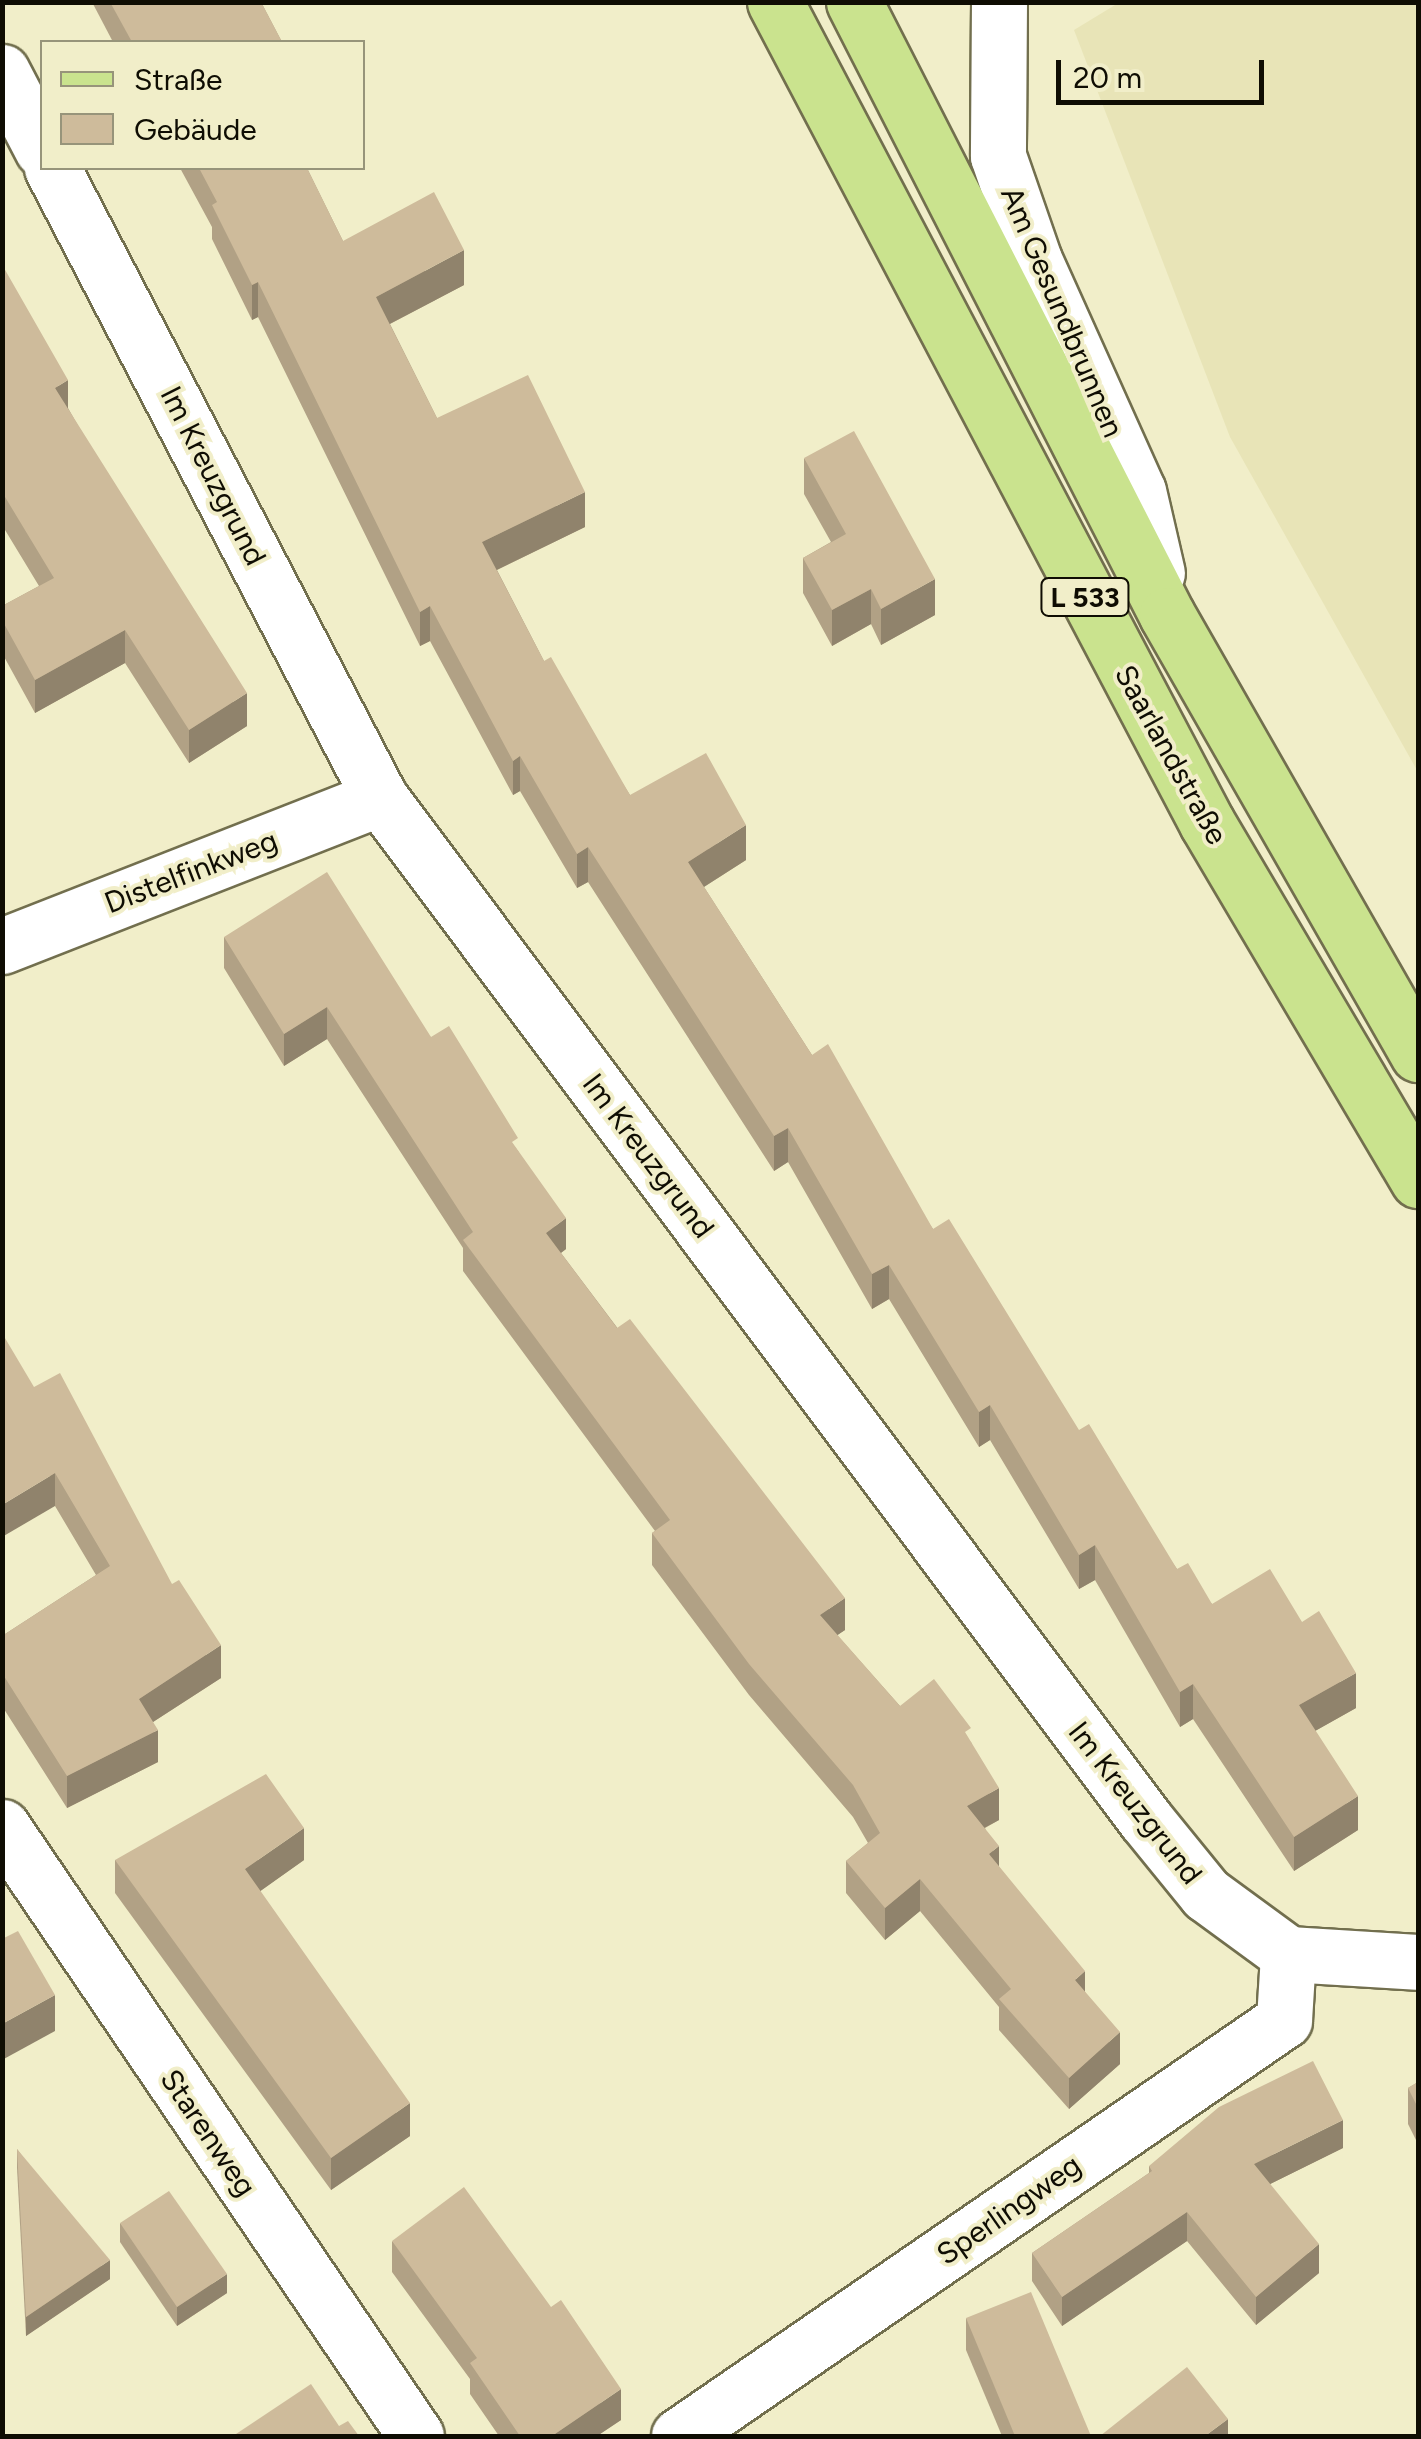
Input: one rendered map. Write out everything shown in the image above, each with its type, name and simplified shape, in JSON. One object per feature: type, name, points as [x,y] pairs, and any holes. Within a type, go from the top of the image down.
[{"type":"main road","name":"Saarlandstraße","points":[[774,2],[1207,823],[1418,1180]]},
{"type":"main road","name":"L 533","points":[[854,2],[1167,615],[1418,1054]]},
{"type":"street","name":"Am Gesundbrunnen","points":[[999,2],[998,156],[1034,260],[1138,491],[1167,615]]},
{"type":"street","points":[[2,72],[40,145]]},
{"type":"street","name":"Im Kreuzgrund","points":[[53,170],[380,798],[1144,1819],[1206,1894],[1288,1954]]},
{"type":"street","name":"Distelfinkweg","points":[[2,946],[380,798]]},
{"type":"street","name":"Starenweg","points":[[10,1857],[416,2436]]},
{"type":"street","points":[[1288,1954],[1418,1962]]},
{"type":"street","name":"Sperlingweg","points":[[678,2436],[1284,2020],[1288,1954]]},
{"type":"shaded area","points":[[1120,2],[1418,3],[1418,772],[1230,437],[1074,30]]},
{"type":"building","points":[[110,2],[261,2],[281,40],[131,40]]},
{"type":"building","points":[[200,170],[308,170],[343,241],[434,192],[464,250],[376,297],[437,418],[528,375],[585,492],[482,542],[544,661],[551,657],[630,795],[706,753],[746,825],[688,862],[812,1055],[828,1044],[933,1229],[949,1219],[1079,1430],[1089,1424],[1177,1569],[1188,1563],[1212,1604],[1270,1569],[1302,1622],[1319,1611],[1356,1673],[1299,1705],[1358,1796],[1294,1837],[1193,1684],[1180,1692],[1095,1545],[1079,1555],[990,1405],[979,1412],[889,1265],[872,1274],[788,1128],[774,1136],[588,847],[577,854],[520,756],[513,761],[430,606],[420,612],[258,282],[252,285],[212,205],[217,202]]},
{"type":"building","points":[[4,268],[68,380],[55,388],[247,693],[189,730],[125,630],[35,680],[2,620],[2,606],[54,578],[2,492]]},
{"type":"building","points":[[854,431],[935,579],[881,609],[871,589],[832,610],[803,558],[846,534],[804,458]]},
{"type":"building","points":[[327,872],[431,1037],[449,1026],[518,1138],[512,1142],[566,1218],[546,1233],[617,1328],[630,1319],[845,1598],[820,1615],[900,1706],[934,1679],[971,1728],[965,1732],[999,1788],[967,1806],[999,1846],[989,1854],[1085,1971],[1075,1980],[1120,2032],[1069,2078],[999,1999],[1011,1989],[920,1879],[885,1908],[846,1861],[880,1833],[853,1785],[749,1664],[652,1533],[670,1520],[463,1240],[473,1232],[327,1007],[284,1034],[224,937]]},
{"type":"building","points":[[2,1333],[34,1387],[60,1373],[172,1584],[179,1580],[221,1645],[139,1699],[158,1730],[67,1776],[2,1673],[2,1636],[110,1566],[55,1473],[2,1505]]},
{"type":"building","points":[[266,1774],[304,1828],[245,1869],[410,2103],[331,2158],[115,1860]]},
{"type":"building","points":[[18,1931],[55,1995],[2,2024],[2,1939]]},
{"type":"building","points":[[1313,2061],[1343,2120],[1254,2164],[1319,2244],[1256,2297],[1187,2212],[1062,2297],[1032,2253],[1152,2171],[1149,2166],[1219,2107]]},
{"type":"building","points":[[1418,2082],[1418,2108],[1408,2088]]},
{"type":"building","points":[[17,2149],[110,2260],[26,2317]]},
{"type":"building","points":[[464,2187],[551,2307],[561,2300],[621,2389],[552,2436],[520,2436],[470,2363],[477,2358],[392,2241]]},
{"type":"building","points":[[169,2191],[227,2274],[177,2307],[120,2223]]},
{"type":"building","points":[[1031,2292],[1091,2436],[1015,2436],[966,2318]]},
{"type":"building","points":[[1187,2367],[1228,2419],[1205,2436],[1100,2436]]},
{"type":"building","points":[[311,2384],[339,2426],[348,2421],[359,2436],[233,2436]]}]
